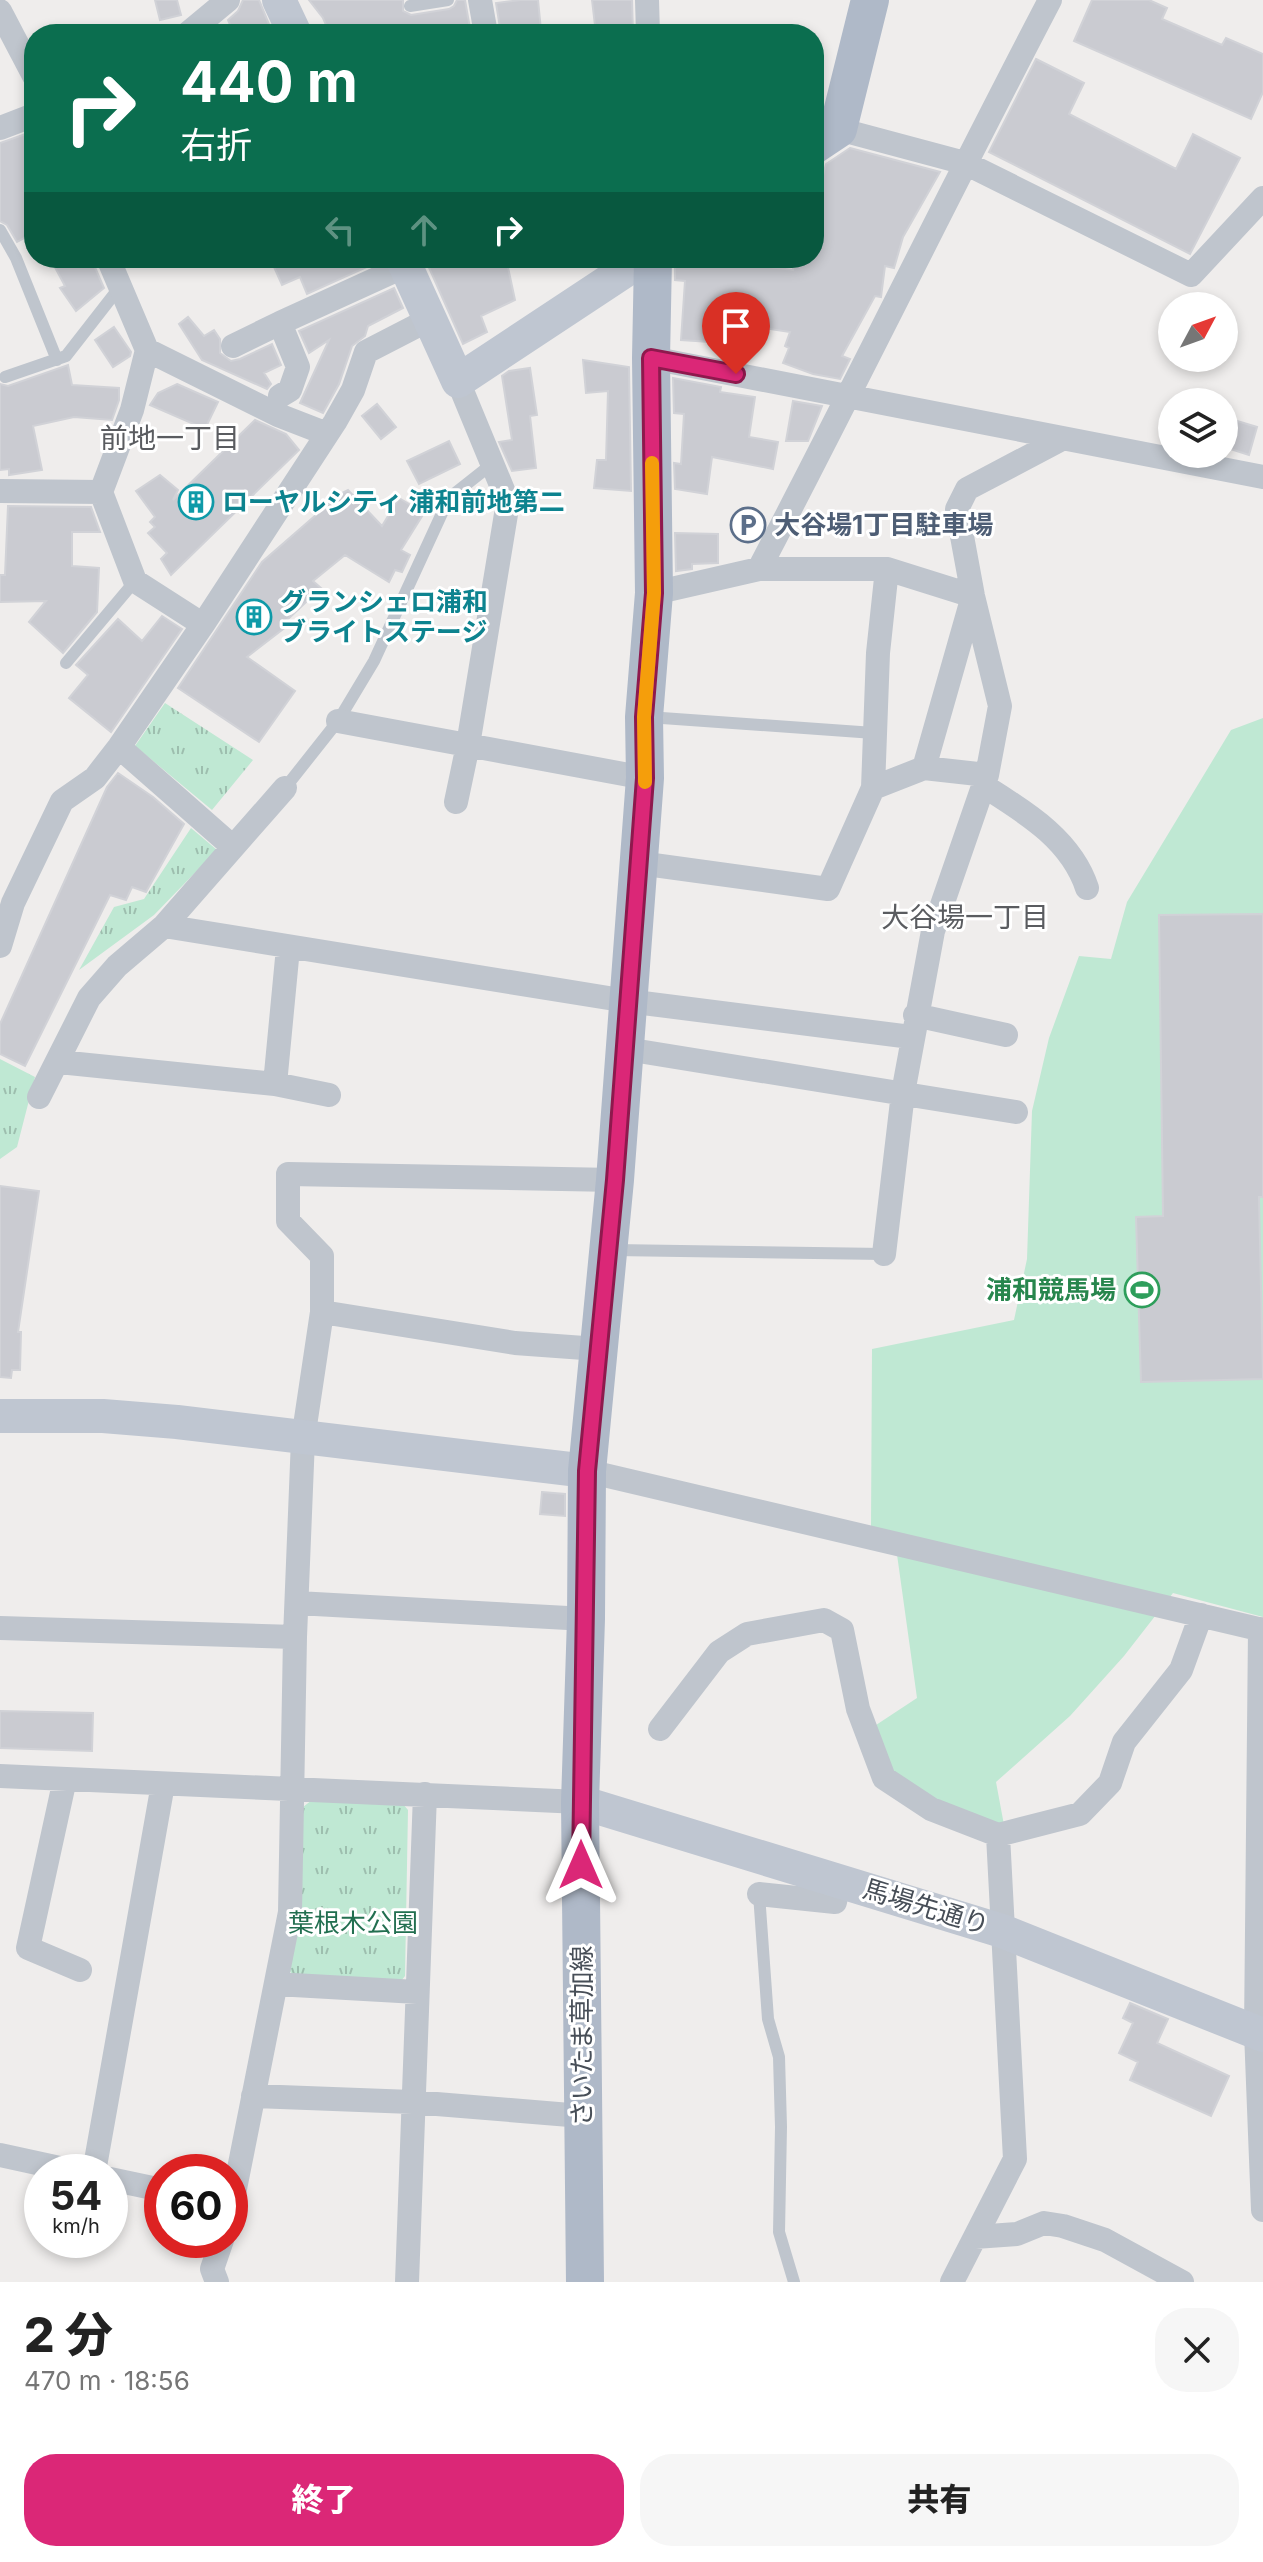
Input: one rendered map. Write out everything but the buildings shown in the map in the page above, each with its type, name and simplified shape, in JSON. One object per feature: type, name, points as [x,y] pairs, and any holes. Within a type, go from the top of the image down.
[{"type":"main road","points":[[826,137],[870,0]]},
{"type":"main road","name":"さいたま草加線","points":[[585,2282],[580,1802],[587,1471],[626,1049],[645,778],[644,717],[654,593],[653,268]]},
{"type":"street","points":[[199,24],[228,0]]},
{"type":"street","points":[[279,0],[290,24]]},
{"type":"street","points":[[480,0],[484,24]]},
{"type":"street","points":[[647,0],[648,24]]},
{"type":"street","points":[[759,569],[1050,0]]},
{"type":"street","points":[[0,11],[24,57]]},
{"type":"street","points":[[0,128],[24,119]]},
{"type":"street","points":[[826,137],[965,163],[1191,275],[1263,198]]},
{"type":"street","points":[[112,268],[147,350],[132,410],[101,492],[135,581],[203,624]]},
{"type":"street","points":[[233,346],[392,268]]},
{"type":"street","points":[[407,268],[508,502],[456,802]]},
{"type":"street","points":[[458,381],[629,268]]},
{"type":"street","points":[[0,946],[13,903],[62,801],[95,778],[203,624],[327,434],[353,390],[366,352],[430,319]]},
{"type":"street","points":[[280,323],[298,367],[290,390],[280,396]]},
{"type":"street","points":[[147,350],[278,415],[327,434]]},
{"type":"street","points":[[651,358],[1062,439],[1261,470]]},
{"type":"street","points":[[884,1254],[913,1026],[933,931],[986,781],[1000,706],[973,596],[957,509],[967,489],[1062,439]]},
{"type":"street","points":[[0,491],[101,492]]},
{"type":"street","points":[[654,593],[759,569],[887,569],[973,596]]},
{"type":"street","points":[[639,863],[828,889],[873,788],[878,653],[887,569]]},
{"type":"street","points":[[924,768],[973,596]]},
{"type":"street","points":[[338,721],[645,778]]},
{"type":"street","points":[[119,747],[233,847]]},
{"type":"street","points":[[873,788],[924,768],[986,781],[1061,844],[1076,863],[1087,888]]},
{"type":"street","points":[[39,1097],[89,998],[117,966],[164,926],[285,788]]},
{"type":"street","points":[[164,926],[627,1001],[1006,1035]]},
{"type":"street","points":[[275,1084],[288,948]]},
{"type":"street","points":[[626,1049],[1016,1112]]},
{"type":"street","points":[[59,1062],[275,1084],[329,1095]]},
{"type":"street","points":[[242,2154],[290,1912],[295,1637],[303,1439],[322,1312],[322,1256],[288,1221],[288,1174],[615,1180]]},
{"type":"street","points":[[322,1312],[515,1343],[598,1349]]},
{"type":"street","points":[[0,1416],[103,1416],[177,1422],[587,1471],[1261,1630],[1263,2210]]},
{"type":"street","points":[[297,1603],[586,1619]]},
{"type":"street","points":[[660,1729],[719,1652],[747,1634],[824,1620],[842,1630],[858,1709],[884,1778],[931,1809],[998,1835],[1080,1814],[1110,1783],[1124,1742],[1181,1670],[1201,1615]]},
{"type":"street","points":[[0,1628],[295,1637]]},
{"type":"street","points":[[0,1776],[580,1802]]},
{"type":"street","points":[[65,1779],[28,1948],[80,1970]]},
{"type":"street","points":[[97,2154],[163,1784]]},
{"type":"street","points":[[407,2282],[425,1794]]},
{"type":"street","name":"馬場先通り","points":[[580,1802],[1002,1931],[1260,2033]]},
{"type":"street","points":[[952,2282],[1015,2159],[998,1835]]},
{"type":"street","points":[[759,1894],[835,1902],[839,1881]]},
{"type":"street","points":[[276,1984],[417,1992]]},
{"type":"street","points":[[253,2096],[412,2102],[582,2116]]},
{"type":"street","points":[[0,2155],[24,2160]]},
{"type":"street","points":[[975,2237],[1017,2234],[1044,2223],[1063,2226],[1105,2240],[1182,2282]]},
{"type":"street","points":[[216,2258],[212,2269],[217,2282]]},
{"type":"lane","points":[[410,6],[448,0]]},
{"type":"lane","points":[[0,230],[16,258],[57,360]]},
{"type":"lane","points":[[5,377],[66,356],[119,288]]},
{"type":"lane","points":[[285,788],[338,721],[374,661],[449,498],[492,464]]},
{"type":"lane","points":[[66,663],[135,581]]},
{"type":"lane","points":[[644,717],[874,733]]},
{"type":"lane","points":[[607,1250],[884,1254]]},
{"type":"lane","points":[[759,1894],[768,2019],[779,2057],[779,2232],[794,2282]]},
{"type":"green space","points":[[165,703],[253,760],[212,810],[135,746]]},
{"type":"green space","name":"浦和競馬場","points":[[1263,718],[1263,1617],[1173,1593],[1124,1656],[1070,1716],[996,1782],[1004,1825],[946,1805],[895,1775],[873,1727],[917,1698],[894,1533],[871,1526],[872,1349],[1014,1320],[1027,1259],[1032,1111],[1049,1038],[1079,956],[1111,959],[1127,902],[1231,730]]},
{"type":"green space","points":[[191,828],[217,850],[154,915],[79,970],[114,907],[144,899]]},
{"type":"green space","points":[[0,1059],[35,1077],[17,1147],[0,1159]]},
{"type":"green space","name":"葉根木公園","points":[[312,1800],[403,1804],[408,1810],[405,1976],[401,1981],[292,1975],[289,1969],[303,1807]]},
{"type":"slow traffic","points":[[645,782],[644,717],[654,593],[652,463]]},
{"type":"place","name":"ローヤルシティ 浦和前地第二","points":[[196,502]]},
{"type":"place","name":"大谷場1丁目駐車場","points":[[748,525]]},
{"type":"place","name":"グランシェロ浦和 ブライトステージ","points":[[254,617]]},
{"type":"place","name":"浦和競馬場","points":[[1142,1290]]},
{"type":"district","name":"前地一丁目","points":[[170,438]]},
{"type":"district","name":"大谷場一丁目","points":[[965,917]]},
{"type":"route","points":[[581,1865],[587,1471],[626,1049],[654,593],[651,358],[736,374]]}]
